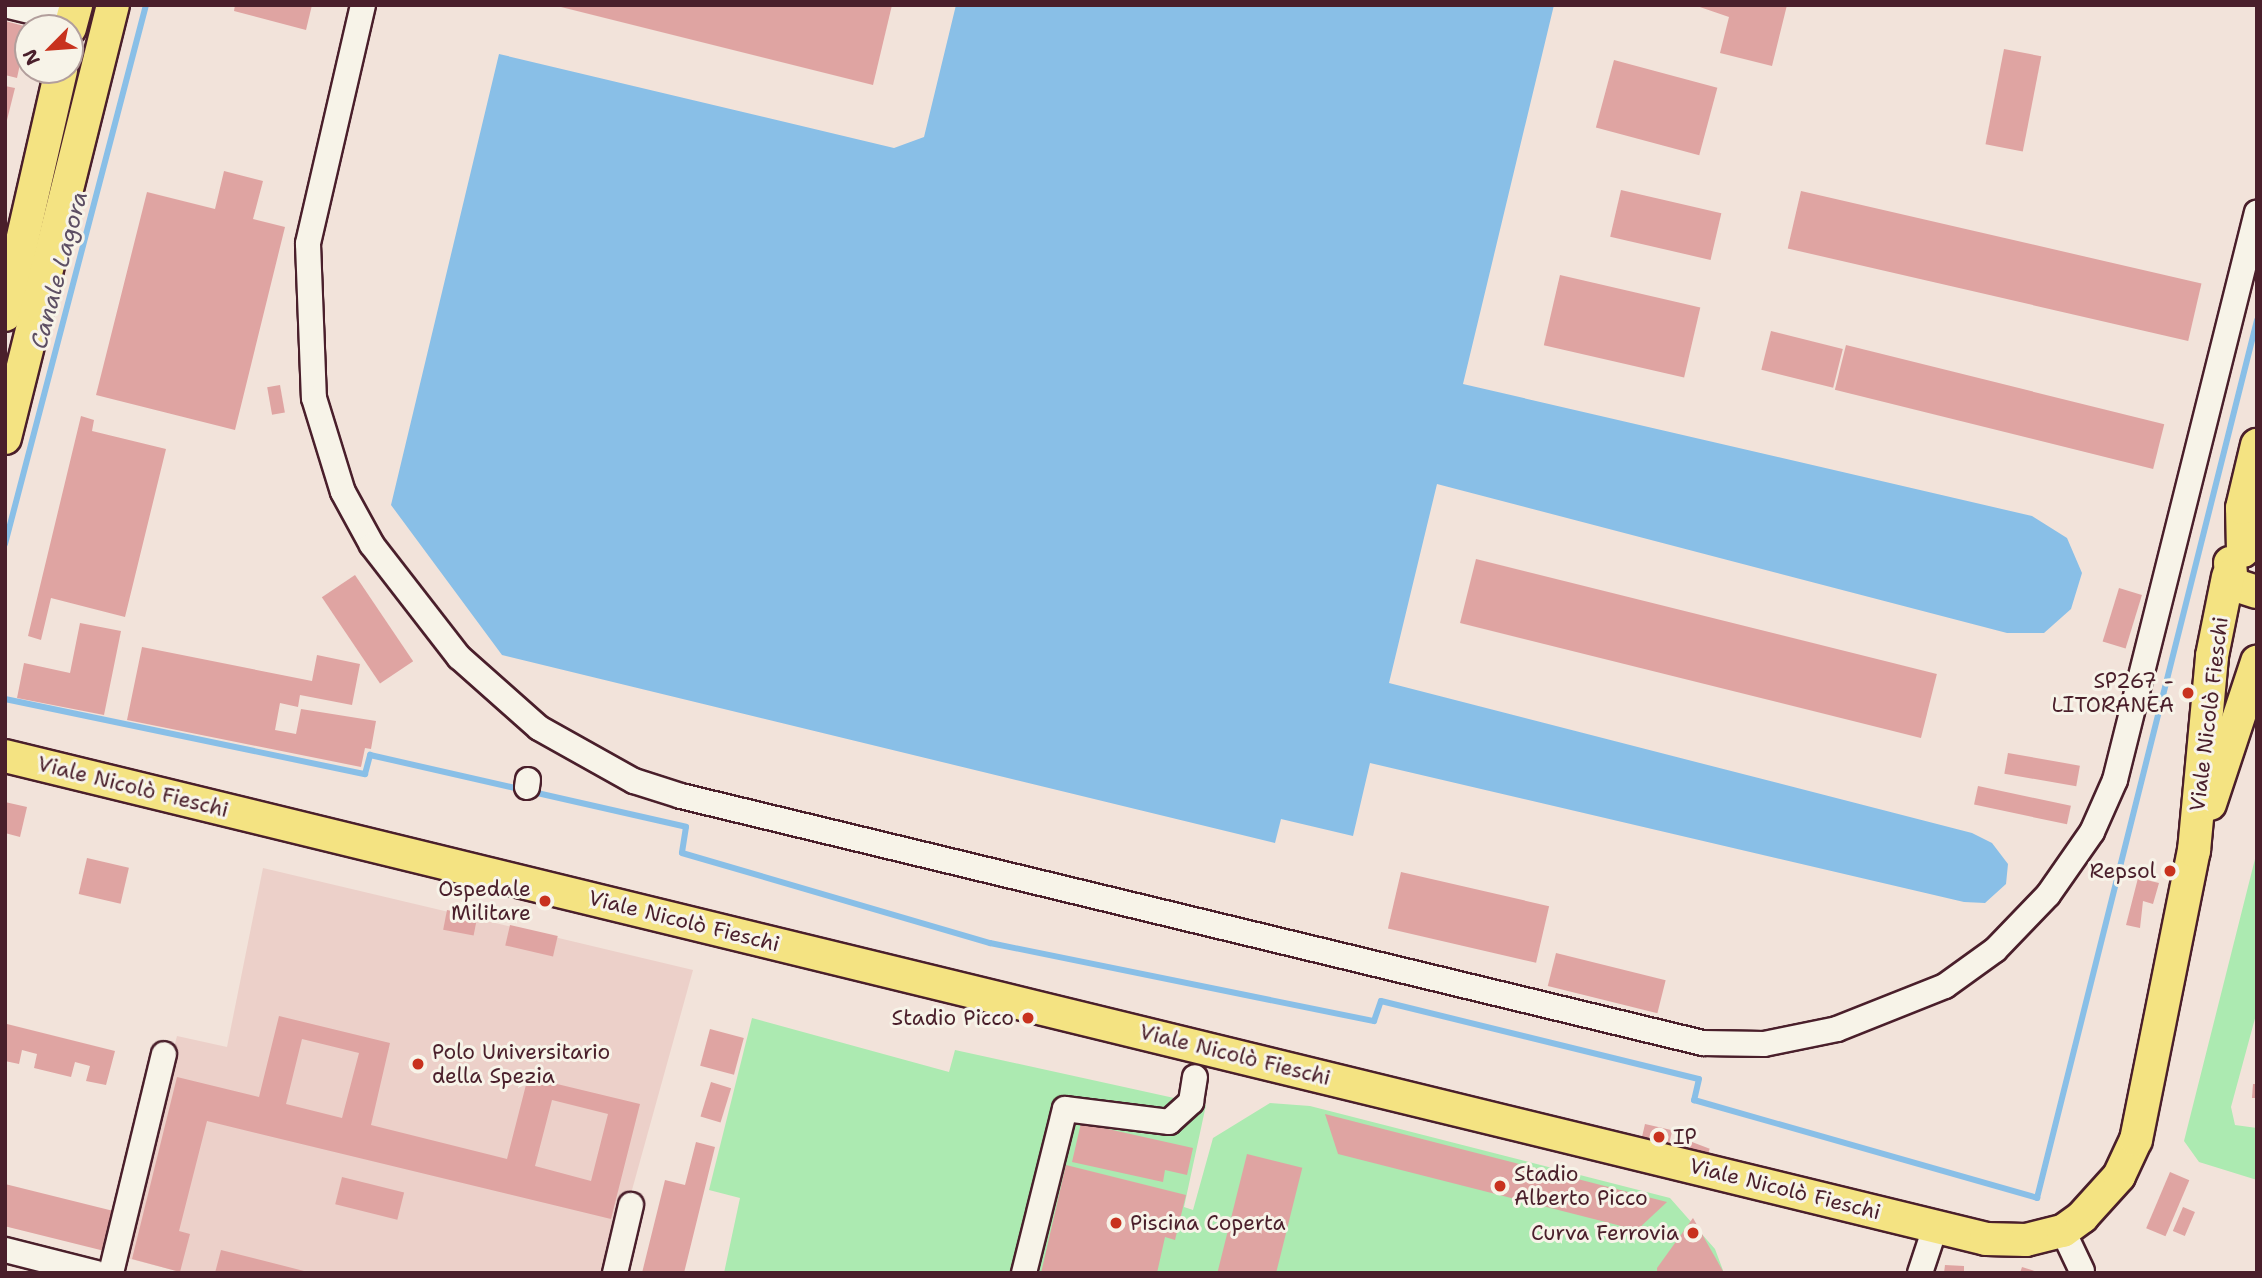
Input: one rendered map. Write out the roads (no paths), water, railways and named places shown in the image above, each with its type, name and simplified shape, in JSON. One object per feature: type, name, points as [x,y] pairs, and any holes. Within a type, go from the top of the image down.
[{"type":"main road","points":[[5,438],[113,5]]},
{"type":"main road","points":[[5,315],[16,229],[57,84]]},
{"type":"main road","name":"Viale Nicolò Fieschi","points":[[5,756],[2008,1241],[2063,1231],[2119,1175],[2136,1140],[2194,851],[2212,656],[2243,560],[2241,518],[2257,445]]},
{"type":"main road","points":[[2243,560],[2237,589],[2257,592]]},
{"type":"main road","name":"Viale Nicolò Fieschi","points":[[2194,851],[2257,662]]},
{"type":"street","points":[[5,5],[51,14]]},
{"type":"street","points":[[363,5],[308,244],[314,398],[343,492],[372,545],[459,657],[509,705],[610,769],[681,796],[1703,1043],[1764,1044],[1838,1029],[1896,1011],[1945,986],[1995,950],[2048,895],[2092,832],[2115,780],[2257,212]]},
{"type":"street","points":[[110,1273],[164,1054]]},
{"type":"street","points":[[1024,1273],[1065,1109],[1169,1122],[1191,1102],[1195,1077]]},
{"type":"street","points":[[615,1273],[631,1205]]},
{"type":"street","points":[[1920,1273],[1936,1225]]},
{"type":"street","points":[[2063,1231],[2082,1272]]},
{"type":"street","points":[[5,1250],[96,1273]]},
{"type":"water","points":[[956,5],[1554,5],[1463,384],[2032,516],[2067,538],[2082,573],[2071,609],[2044,633],[2007,633],[1437,484],[1389,683],[1972,833],[1992,843],[2008,864],[2006,884],[1985,903],[1964,902],[1370,763],[1353,836],[1281,819],[1275,843],[502,655],[391,505],[499,54],[894,148],[924,137]]},
{"type":"waterway","name":"Canale Lagora","points":[[5,544],[146,5]]},
{"type":"waterway","points":[[5,699],[365,774],[370,755],[686,827],[682,853],[990,943],[1374,1021],[1381,1001],[1699,1079],[1694,1100],[2037,1198],[2257,320]]},
{"type":"place","name":"SP267 - LITORANEA","points":[[2188,693]]},
{"type":"place","name":"Repsol","points":[[2170,871]]},
{"type":"place","name":"Ospedale Militare","points":[[545,901]]},
{"type":"place","name":"Stadio Picco","points":[[1028,1018]]},
{"type":"place","name":"Polo Universitario della Spezia","points":[[418,1064]]},
{"type":"place","name":"IP","points":[[1659,1137]]},
{"type":"place","name":"Stadio Alberto Picco","points":[[1500,1186]]},
{"type":"place","name":"Piscina Coperta","points":[[1116,1223]]},
{"type":"place","name":"Curva Ferrovia","points":[[1693,1233]]}]
